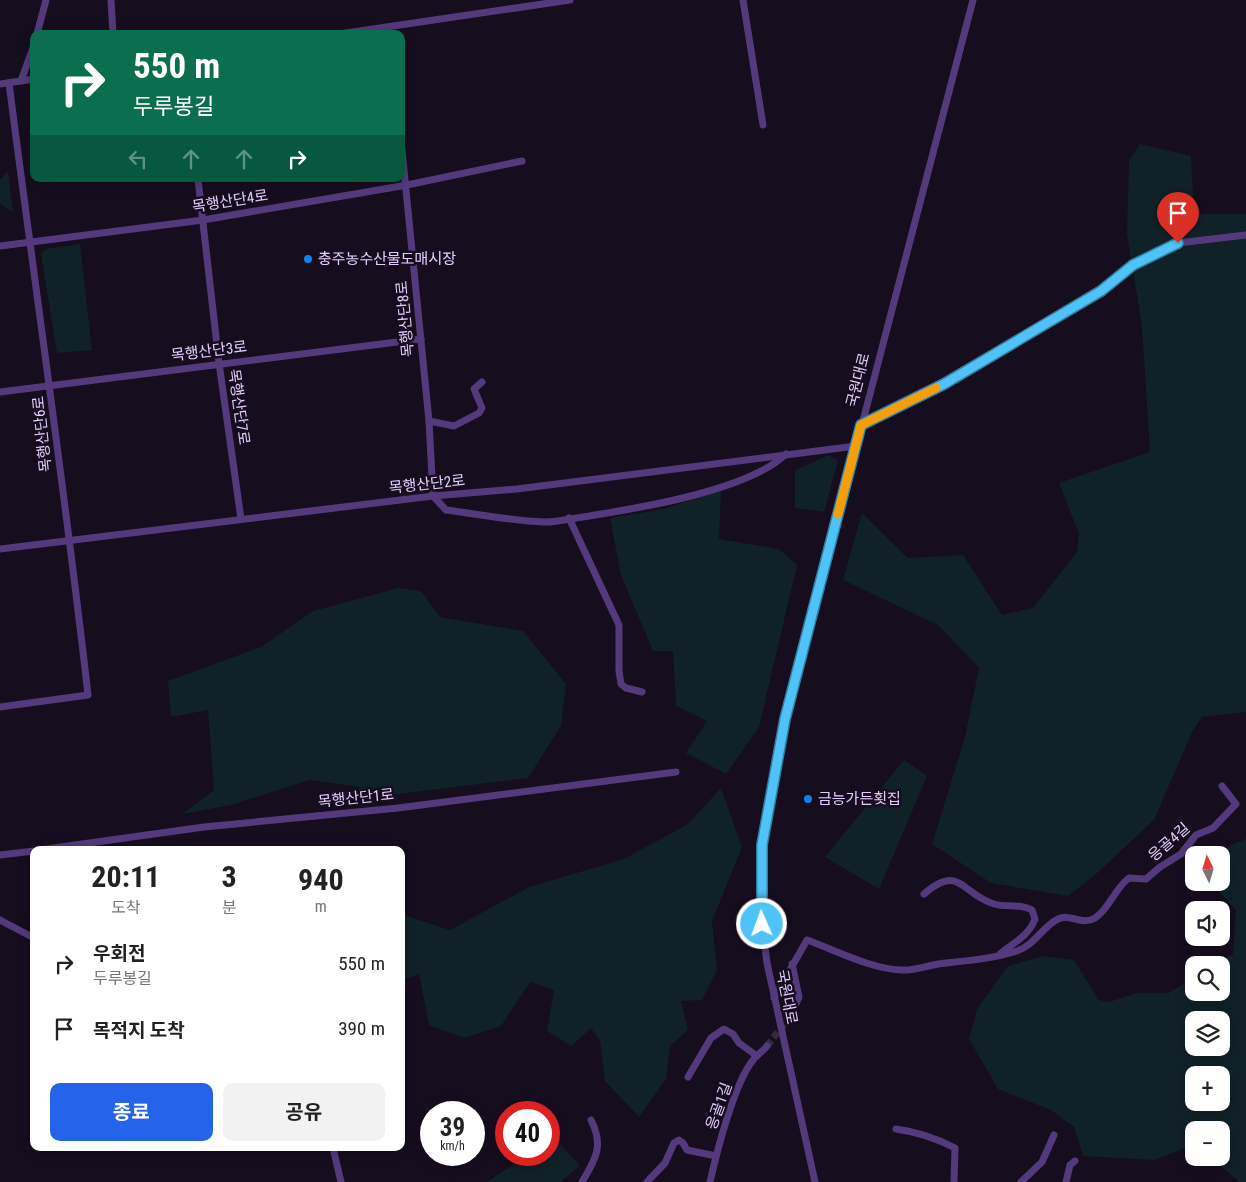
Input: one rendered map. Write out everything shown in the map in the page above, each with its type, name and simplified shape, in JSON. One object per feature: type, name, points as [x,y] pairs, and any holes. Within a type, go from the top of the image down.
[{"type":"street","points":[[38,30],[46,0]]},
{"type":"street","points":[[111,0],[113,30]]},
{"type":"street","points":[[388,30],[570,0]]},
{"type":"street","points":[[743,0],[763,124]]},
{"type":"street","name":"국원대로","points":[[815,1182],[774,999],[762,924],[762,845],[785,719],[973,0]]},
{"type":"street","points":[[22,81],[30,56]]},
{"type":"street","points":[[0,84],[30,80]]},
{"type":"street","name":"목행산단6로","points":[[0,707],[88,695],[71,540],[61,482],[31,242],[8,83]]},
{"type":"street","name":"목행산단4로","points":[[0,246],[203,220],[407,186],[522,161]]},
{"type":"street","name":"목행산단8로","points":[[405,171],[429,421],[433,496]]},
{"type":"street","name":"목행산단7로","points":[[198,182],[219,363],[241,519]]},
{"type":"street","points":[[861,425],[944,384],[1101,291],[1133,265],[1160,250],[1178,243],[1246,235]]},
{"type":"street","name":"목행산단3로","points":[[0,392],[421,339]]},
{"type":"street","points":[[429,421],[454,426],[479,413],[482,408],[474,389],[482,382]]},
{"type":"street","name":"목행산단2로","points":[[0,549],[433,496],[517,489],[856,446]]},
{"type":"street","points":[[433,496],[446,510],[544,522],[676,500],[727,484],[774,466],[786,454]]},
{"type":"street","points":[[569,518],[620,625],[619,671],[621,684],[626,688],[642,692]]},
{"type":"street","name":"목행산단1로","points":[[68,846],[204,827],[398,808],[676,772]]},
{"type":"street","name":"응골4길","points":[[774,999],[807,940],[878,966],[902,970],[1017,951],[1031,944],[1058,919],[1065,917],[1086,922],[1093,919],[1129,878],[1146,879],[1160,867],[1174,860],[1196,834],[1213,828],[1236,804],[1222,786]]},
{"type":"street","points":[[0,855],[30,851]]},
{"type":"street","name":"응골4길","points":[[924,894],[938,882],[960,882],[977,898],[996,905],[1023,906],[1032,910],[1035,918],[1032,927],[1026,935],[1000,954]]},
{"type":"street","points":[[0,920],[30,936]]},
{"type":"street","points":[[790,1017],[799,997],[792,964]]},
{"type":"street","points":[[688,1077],[711,1038],[724,1029],[733,1034],[739,1043],[757,1056]]},
{"type":"street","name":"응골1길","points":[[710,1182],[730,1110],[748,1068],[767,1046]]},
{"type":"street","points":[[582,1182],[598,1148],[599,1139],[591,1120]]},
{"type":"street","points":[[896,1129],[929,1136],[955,1148],[954,1182]]},
{"type":"street","points":[[1021,1182],[1042,1162],[1054,1135]]},
{"type":"street","points":[[647,1182],[665,1163],[674,1143],[679,1140],[687,1150],[716,1156]]},
{"type":"street","points":[[335,1151],[341,1182]]},
{"type":"street","points":[[1066,1182],[1070,1165],[1075,1161]]},
{"type":"shaded area","points":[[1140,144],[1191,156],[1194,214],[1246,214],[1246,712],[1202,717],[1192,732],[1154,820],[1096,874],[1068,896],[991,883],[932,844],[965,737],[979,668],[938,625],[843,580],[862,513],[908,558],[963,555],[1002,615],[1033,608],[1077,552],[1079,534],[1059,483],[1150,452],[1142,326],[1127,234],[1129,161]]},
{"type":"shaded area","points":[[8,171],[13,212],[0,204],[0,180]]},
{"type":"shaded area","points":[[80,244],[92,350],[57,353],[41,254],[46,249]]},
{"type":"shaded area","points":[[829,455],[838,461],[824,512],[795,508],[795,470]]},
{"type":"shaded area","points":[[721,490],[719,539],[779,549],[797,565],[759,727],[726,774],[686,753],[707,721],[676,706],[673,651],[653,651],[621,575],[610,518],[664,509]]},
{"type":"shaded area","points":[[398,588],[421,591],[440,617],[523,631],[566,684],[561,726],[528,778],[350,800],[360,787],[309,780],[231,805],[182,814],[214,790],[208,710],[171,717],[168,681],[261,647],[313,611]]},
{"type":"shaded area","points":[[904,760],[927,776],[879,889],[825,857]]},
{"type":"shaded area","points":[[721,788],[742,847],[712,921],[717,970],[702,1000],[681,1001],[688,1030],[670,1046],[666,1079],[639,1117],[605,1081],[600,1041],[591,1028],[571,1046],[547,1031],[554,990],[530,982],[501,1026],[464,1038],[429,1025],[419,974],[405,979],[405,915],[450,930],[529,887],[624,859],[688,824]]},
{"type":"shaded area","points":[[1246,839],[1246,1182],[1240,1182],[1221,1166],[1230,1166],[1230,1121],[1185,1121],[1185,1148],[1155,1160],[1083,1156],[1074,1127],[1051,1110],[998,1089],[969,1039],[977,1009],[1008,966],[1043,956],[1074,960],[1099,1000],[1109,1002],[1137,993],[1169,993],[1185,983],[1185,1001],[1230,1001],[1230,956],[1233,954],[1236,910],[1230,901],[1228,901],[1218,891],[1230,891],[1229,846]]},
{"type":"shaded area","points":[[560,1144],[580,1166],[560,1182],[487,1182],[511,1166],[560,1166]]},
{"type":"tunnel","points":[[767,1046],[790,1017]]},
{"type":"slow traffic","points":[[838,514],[861,425],[936,388]]},
{"type":"place","name":"충주농수산물도매시장","points":[[308,259]]},
{"type":"place","name":"금능가든횟집","points":[[808,799]]},
{"type":"route","points":[[762,924],[760,883],[762,845],[785,719],[861,425],[944,384],[1101,291],[1133,265],[1160,250],[1178,243]]}]
